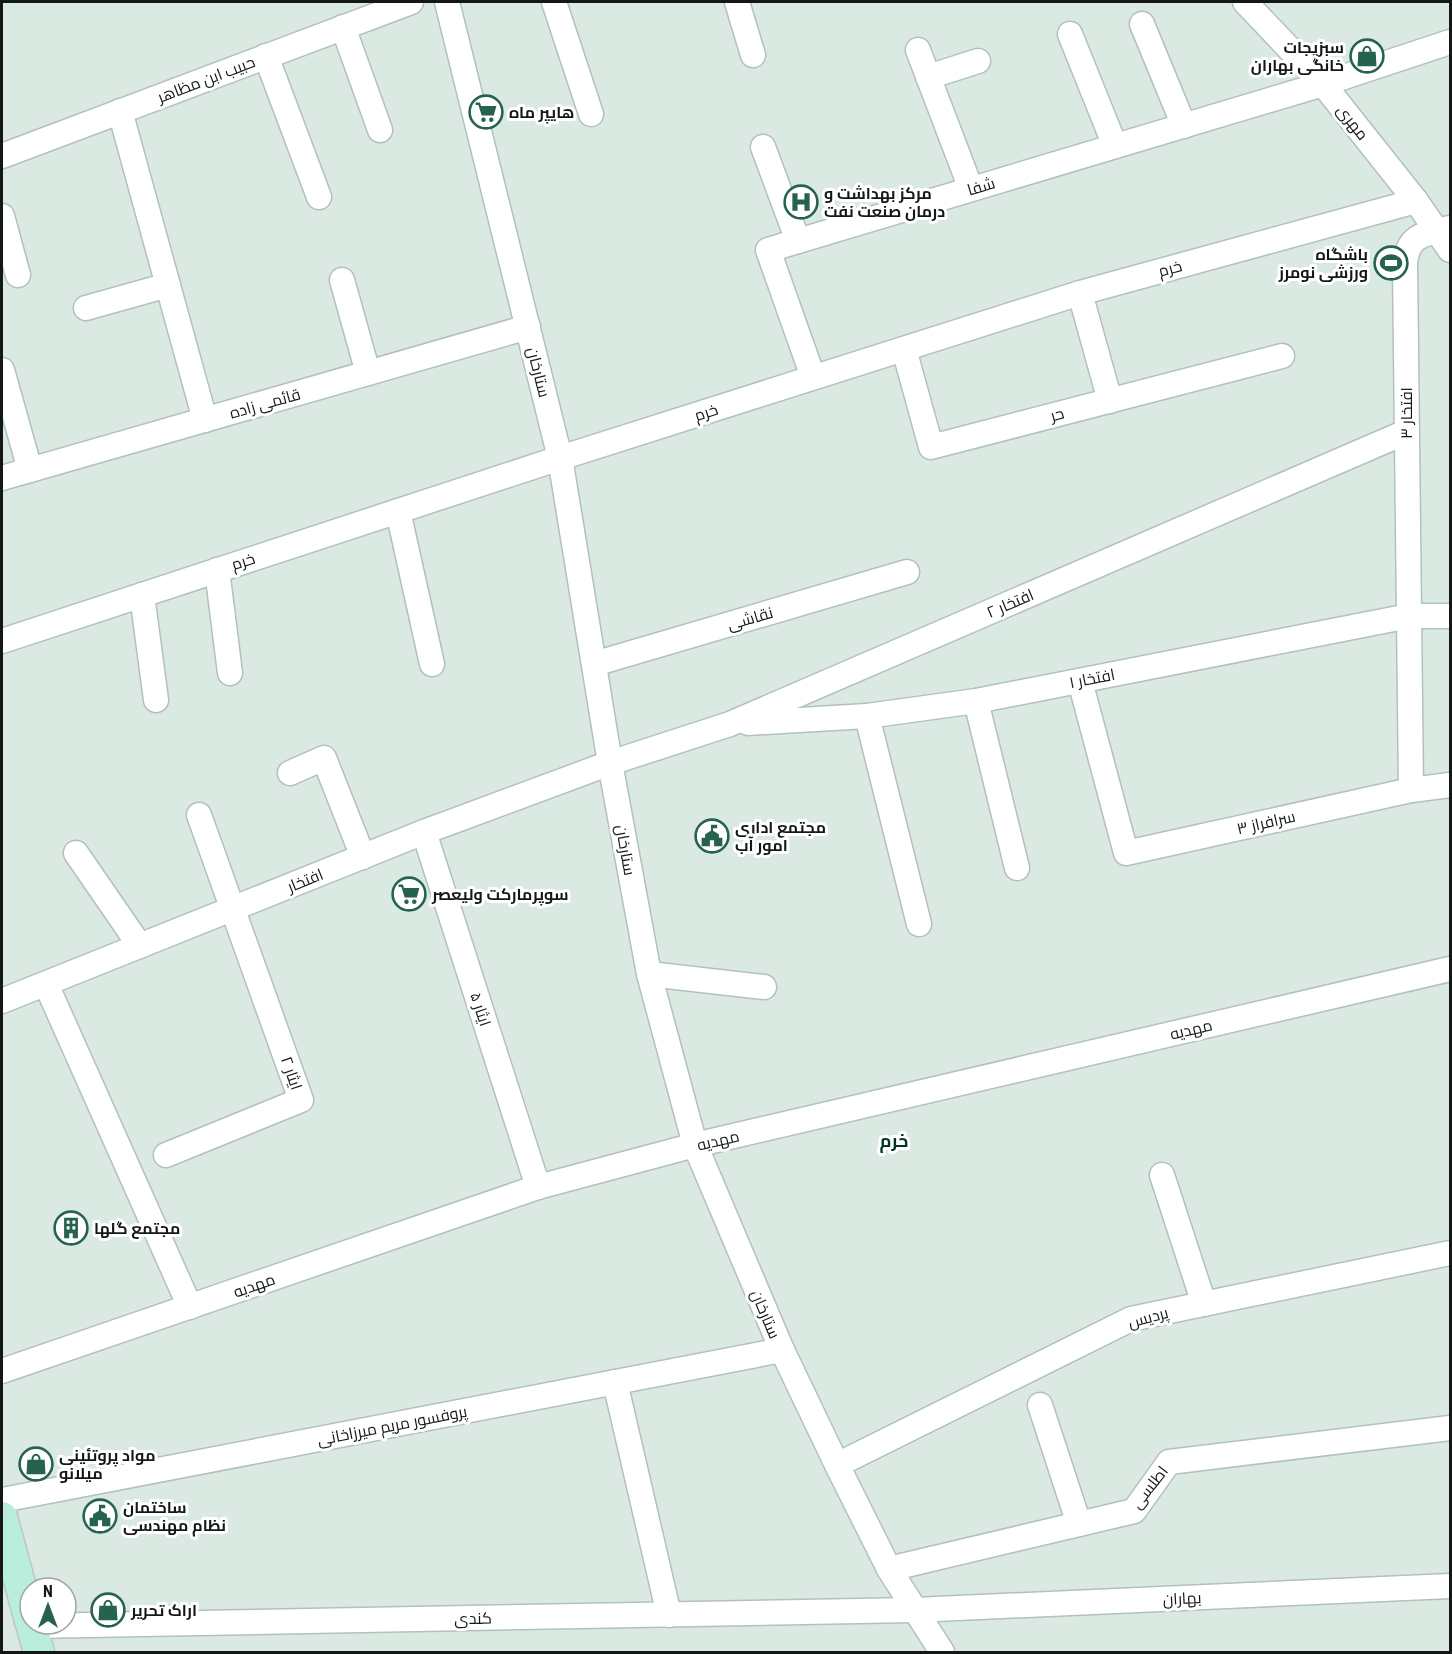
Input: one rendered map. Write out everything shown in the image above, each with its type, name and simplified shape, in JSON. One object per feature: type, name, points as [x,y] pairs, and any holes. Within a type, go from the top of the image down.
[{"type":"main road","points":[[2,1517],[18,1576]]},
{"type":"street","name":"حبیب ابن مظاهر","points":[[2,156],[411,2]]},
{"type":"street","name":"ستارخان","points":[[447,2],[560,458],[610,763],[649,974],[695,1145],[782,1350],[837,1465],[889,1569],[942,1653]]},
{"type":"street","points":[[554,2],[591,114]]},
{"type":"street","points":[[737,2],[753,55]]},
{"type":"street","name":"مهری","points":[[1245,2],[1323,84],[1446,236]]},
{"type":"street","points":[[1142,24],[1184,126]]},
{"type":"street","points":[[343,27],[380,130]]},
{"type":"street","points":[[1070,34],[1115,146]]},
{"type":"street","name":"شفا","points":[[813,377],[768,250],[1323,84],[1450,42]]},
{"type":"street","points":[[918,50],[971,189]]},
{"type":"street","points":[[266,56],[319,197]]},
{"type":"street","points":[[928,77],[978,61]]},
{"type":"street","points":[[120,111],[205,420]]},
{"type":"street","points":[[763,147],[798,241]]},
{"type":"street","name":"خرم","points":[[2,640],[560,458],[1080,293],[1416,201]]},
{"type":"street","points":[[2,216],[18,275]]},
{"type":"street","name":"افتخار ۳","points":[[1409,616],[1406,432],[1407,250],[1418,237],[1446,236]]},
{"type":"street","points":[[342,280],[368,373]]},
{"type":"street","points":[[86,308],[168,285]]},
{"type":"street","points":[[1080,293],[1110,400]]},
{"type":"street","name":"قائمی زاده","points":[[2,478],[528,327]]},
{"type":"street","name":"حر","points":[[904,349],[932,447],[1282,356]]},
{"type":"street","points":[[2,370],[30,470]]},
{"type":"street","name":"افتخار ۲","points":[[610,763],[730,724],[1406,432]]},
{"type":"street","points":[[398,511],[432,664]]},
{"type":"street","points":[[217,570],[230,673]]},
{"type":"street","name":"نقاشی","points":[[594,664],[907,572]]},
{"type":"street","points":[[142,595],[156,700]]},
{"type":"street","points":[[1409,616],[1411,790],[1450,785]]},
{"type":"street","name":"افتخار ۱","points":[[730,724],[867,716],[976,700],[1409,616],[1450,616]]},
{"type":"street","name":"سرافراز ۳","points":[[1080,681],[1126,853],[1411,790]]},
{"type":"street","points":[[976,700],[1017,868]]},
{"type":"street","points":[[867,716],[919,924]]},
{"type":"street","points":[[290,773],[324,758],[363,857]]},
{"type":"street","name":"افتخار","points":[[2,1001],[424,832],[610,763]]},
{"type":"street","points":[[199,815],[234,909]]},
{"type":"street","name":"ایثار ۵","points":[[424,832],[538,1187]]},
{"type":"street","points":[[76,853],[140,946]]},
{"type":"street","name":"ایثار ۲","points":[[166,1155],[301,1100],[234,909]]},
{"type":"street","name":"مهدیه","points":[[2,1371],[538,1187],[695,1145],[1450,969]]},
{"type":"street","points":[[649,974],[764,987]]},
{"type":"street","points":[[46,984],[190,1307]]},
{"type":"street","points":[[1162,1174],[1204,1304]]},
{"type":"street","name":"پردیس","points":[[837,1465],[1131,1319],[1450,1253]]},
{"type":"street","name":"پروفسور مریم میرزاخانی","points":[[2,1500],[782,1350]]},
{"type":"street","points":[[615,1382],[669,1614]]},
{"type":"street","points":[[1040,1405],[1079,1524]]},
{"type":"street","name":"اطلسی","points":[[889,1569],[1134,1511],[1169,1462],[1450,1428]]},
{"type":"street","name":"بهاران","points":[[914,1610],[1450,1586]]},
{"type":"street","name":"کندی","points":[[78,1630],[669,1614],[914,1610]]},
{"type":"place","name":"سبزیجات خانگی بهاران","points":[[1367,56]]},
{"type":"place","name":"هایپر ماه","points":[[486,112]]},
{"type":"place","name":"مرکز بهداشت و درمان صنعت نفت","points":[[801,202]]},
{"type":"place","name":"باشگاه ورزشی نومرز","points":[[1391,263]]},
{"type":"place","name":"مجتمع اداری امور آب","points":[[712,836]]},
{"type":"place","name":"سوپرمارکت ولیعصر","points":[[409,894]]},
{"type":"place","name":"مجتمع گلها","points":[[71,1228]]},
{"type":"place","name":"مواد پروتئینی میلانو","points":[[36,1464]]},
{"type":"place","name":"ساختمان نظام مهندسی","points":[[100,1516]]},
{"type":"place","name":"اراک تحریر","points":[[108,1610]]},
{"type":"district","name":"خرم","points":[[894,1141]]}]
